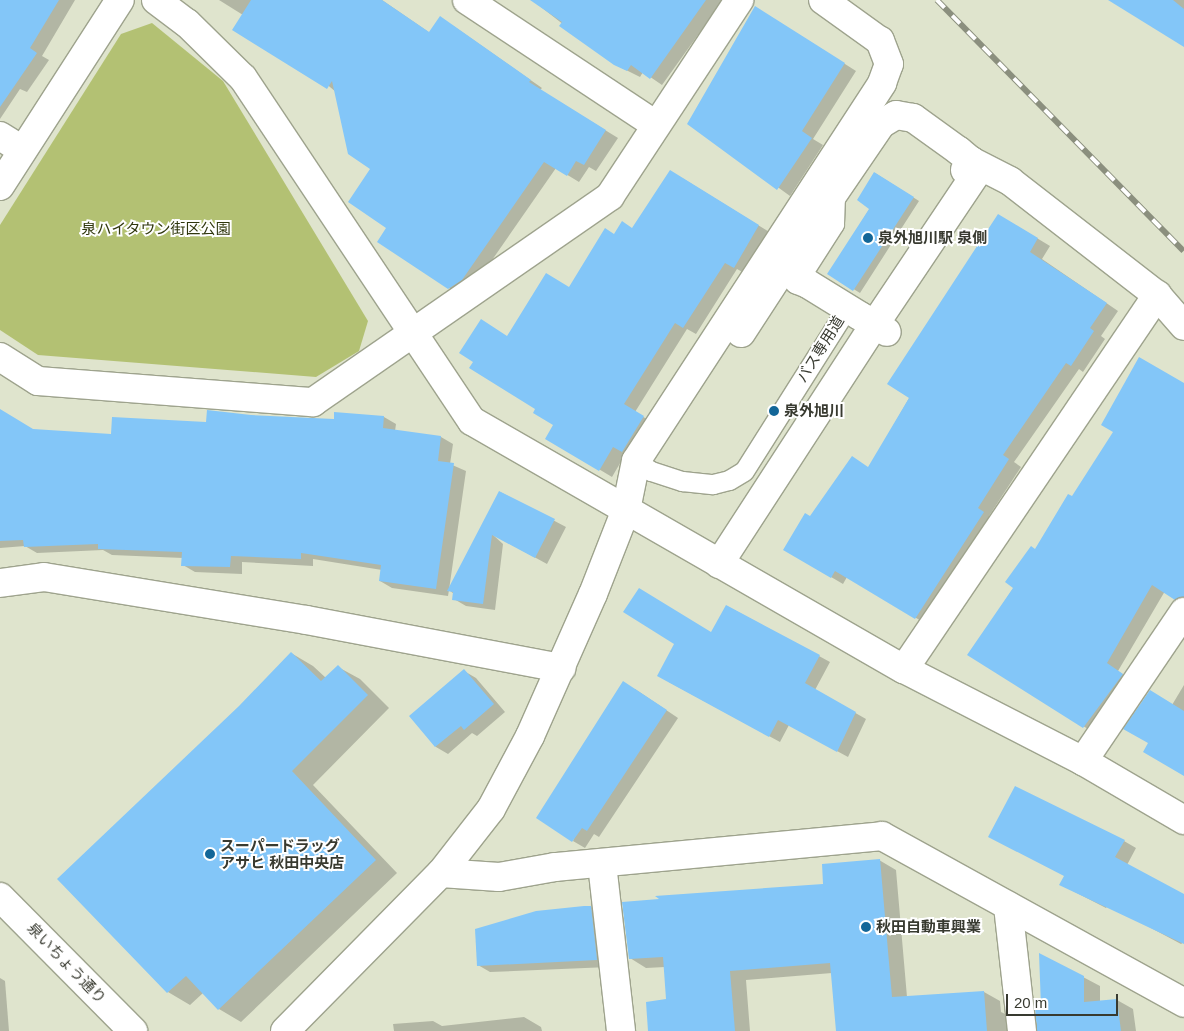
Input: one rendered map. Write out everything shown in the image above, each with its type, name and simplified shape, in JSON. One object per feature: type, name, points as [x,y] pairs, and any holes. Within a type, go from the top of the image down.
[{"type":"street","points":[[0,186],[11,143],[120,0]]},
{"type":"street","points":[[156,0],[186,23],[243,78],[472,421],[904,669],[1083,761],[1184,820]]},
{"type":"street","points":[[467,0],[654,124]]},
{"type":"street","points":[[0,357],[38,381],[313,402],[413,335],[610,196],[654,124],[739,0]]},
{"type":"street","points":[[285,1031],[441,872],[491,809],[562,668],[644,466],[882,83],[889,64],[880,41],[823,0]]},
{"type":"street","points":[[882,83],[896,115]]},
{"type":"street","points":[[644,466],[881,124],[896,115],[913,118],[980,166],[1010,181],[1157,295],[1184,326]]},
{"type":"street","points":[[726,568],[980,166]]},
{"type":"street","points":[[797,247],[798,280],[847,308],[882,323]]},
{"type":"street","points":[[904,669],[1157,295]]},
{"type":"street","points":[[0,583],[44,577],[307,620],[562,668]]},
{"type":"street","points":[[1083,761],[1184,612]]},
{"type":"street","points":[[441,872],[499,877],[555,867],[882,836],[1184,1003]]},
{"type":"street","points":[[602,864],[621,1031]]},
{"type":"street","name":"泉いちょう通り","points":[[0,897],[133,1031]]},
{"type":"street","points":[[1008,906],[1022,1031]]},
{"type":"lane","points":[[798,280],[834,224],[835,190]]},
{"type":"lane","name":"バス専用道","points":[[644,466],[682,481],[714,484],[729,480],[744,471],[847,308]]},
{"type":"green space","name":"泉ハイタウン街区公園","points":[[152,23],[223,81],[368,321],[359,351],[316,377],[38,355],[0,330],[0,225],[121,34]]},
{"type":"building","points":[[0,0],[59,0],[30,48],[37,53],[0,107]]},
{"type":"building","points":[[251,0],[382,0],[429,32],[440,16],[531,80],[529,82],[606,130],[584,165],[576,161],[567,176],[544,162],[462,280],[448,289],[377,242],[386,228],[348,202],[370,169],[348,154],[332,81],[327,89],[232,30]]},
{"type":"building","points":[[530,0],[706,0],[650,79],[631,65],[627,71],[614,65],[559,26],[562,22]]},
{"type":"building","points":[[1108,0],[1173,0],[1184,9],[1184,47]]},
{"type":"building","points":[[755,6],[845,63],[802,131],[812,138],[777,190],[687,124]]},
{"type":"building","points":[[670,170],[759,225],[734,268],[725,263],[683,328],[675,323],[624,404],[644,416],[622,452],[613,447],[599,471],[545,439],[553,425],[533,413],[535,409],[469,368],[473,362],[459,353],[481,319],[507,336],[546,273],[569,287],[605,228],[614,234],[622,221],[632,228]]},
{"type":"building","name":"泉外旭川駅 泉側","points":[[874,172],[914,197],[853,291],[827,274],[869,209],[857,200]]},
{"type":"building","points":[[998,214],[1038,238],[1030,252],[1107,303],[1090,328],[1094,331],[1071,366],[1066,363],[1003,455],[1009,459],[978,508],[984,512],[915,619],[835,571],[831,578],[783,550],[805,513],[810,516],[852,456],[868,467],[909,398],[887,384]]},
{"type":"building","points":[[1139,357],[1184,383],[1184,597],[1175,600],[1152,585],[1107,663],[1123,674],[1083,728],[967,655],[1013,588],[1005,582],[1031,546],[1035,549],[1068,494],[1072,496],[1113,432],[1101,425]]},
{"type":"building","points":[[0,409],[33,429],[111,434],[112,417],[206,422],[207,410],[251,415],[334,419],[334,412],[384,416],[383,428],[441,436],[438,461],[454,463],[436,589],[379,581],[381,565],[301,553],[301,559],[231,556],[230,567],[181,566],[182,552],[98,549],[98,544],[24,547],[23,540],[0,541]]},
{"type":"building","points":[[499,491],[555,519],[535,558],[492,535],[483,604],[452,600],[453,592],[447,591]]},
{"type":"building","points":[[639,588],[711,632],[726,605],[820,655],[805,683],[856,712],[837,752],[778,720],[769,737],[657,676],[674,644],[623,612]]},
{"type":"building","points":[[291,652],[321,681],[338,665],[368,695],[292,771],[376,860],[218,1010],[186,976],[167,993],[57,879],[239,706]]},
{"type":"building","points":[[464,669],[494,704],[464,730],[461,726],[435,747],[409,716]]},
{"type":"building","points":[[623,681],[667,710],[587,831],[582,828],[572,842],[536,818]]},
{"type":"building","points":[[1150,690],[1184,711],[1184,776],[1143,752],[1148,743],[1123,729]]},
{"type":"building","points":[[1015,786],[1125,840],[1115,857],[1184,894],[1184,944],[1059,885],[1064,876],[988,837]]},
{"type":"building","points":[[880,859],[892,997],[984,991],[987,1031],[836,1031],[830,963],[730,971],[735,1031],[648,1031],[646,1002],[666,999],[663,957],[629,959],[622,902],[659,899],[655,896],[823,884],[822,864]]},
{"type":"building","points":[[591,906],[597,960],[477,966],[475,929],[536,911]]},
{"type":"building","points":[[1039,953],[1084,976],[1084,1002],[1117,999],[1121,1031],[1037,1031],[1035,1007],[1041,1007]]},
{"type":"railway","points":[[937,0],[1184,251]]},
{"type":"place","name":"泉外旭川駅 泉側","points":[[868,238]]},
{"type":"place","name":"泉外旭川","points":[[774,411]]},
{"type":"place","name":"スーパードラッグ アサヒ 秋田中央店","points":[[210,854]]},
{"type":"place","name":"秋田自動車興業","points":[[866,927]]}]
